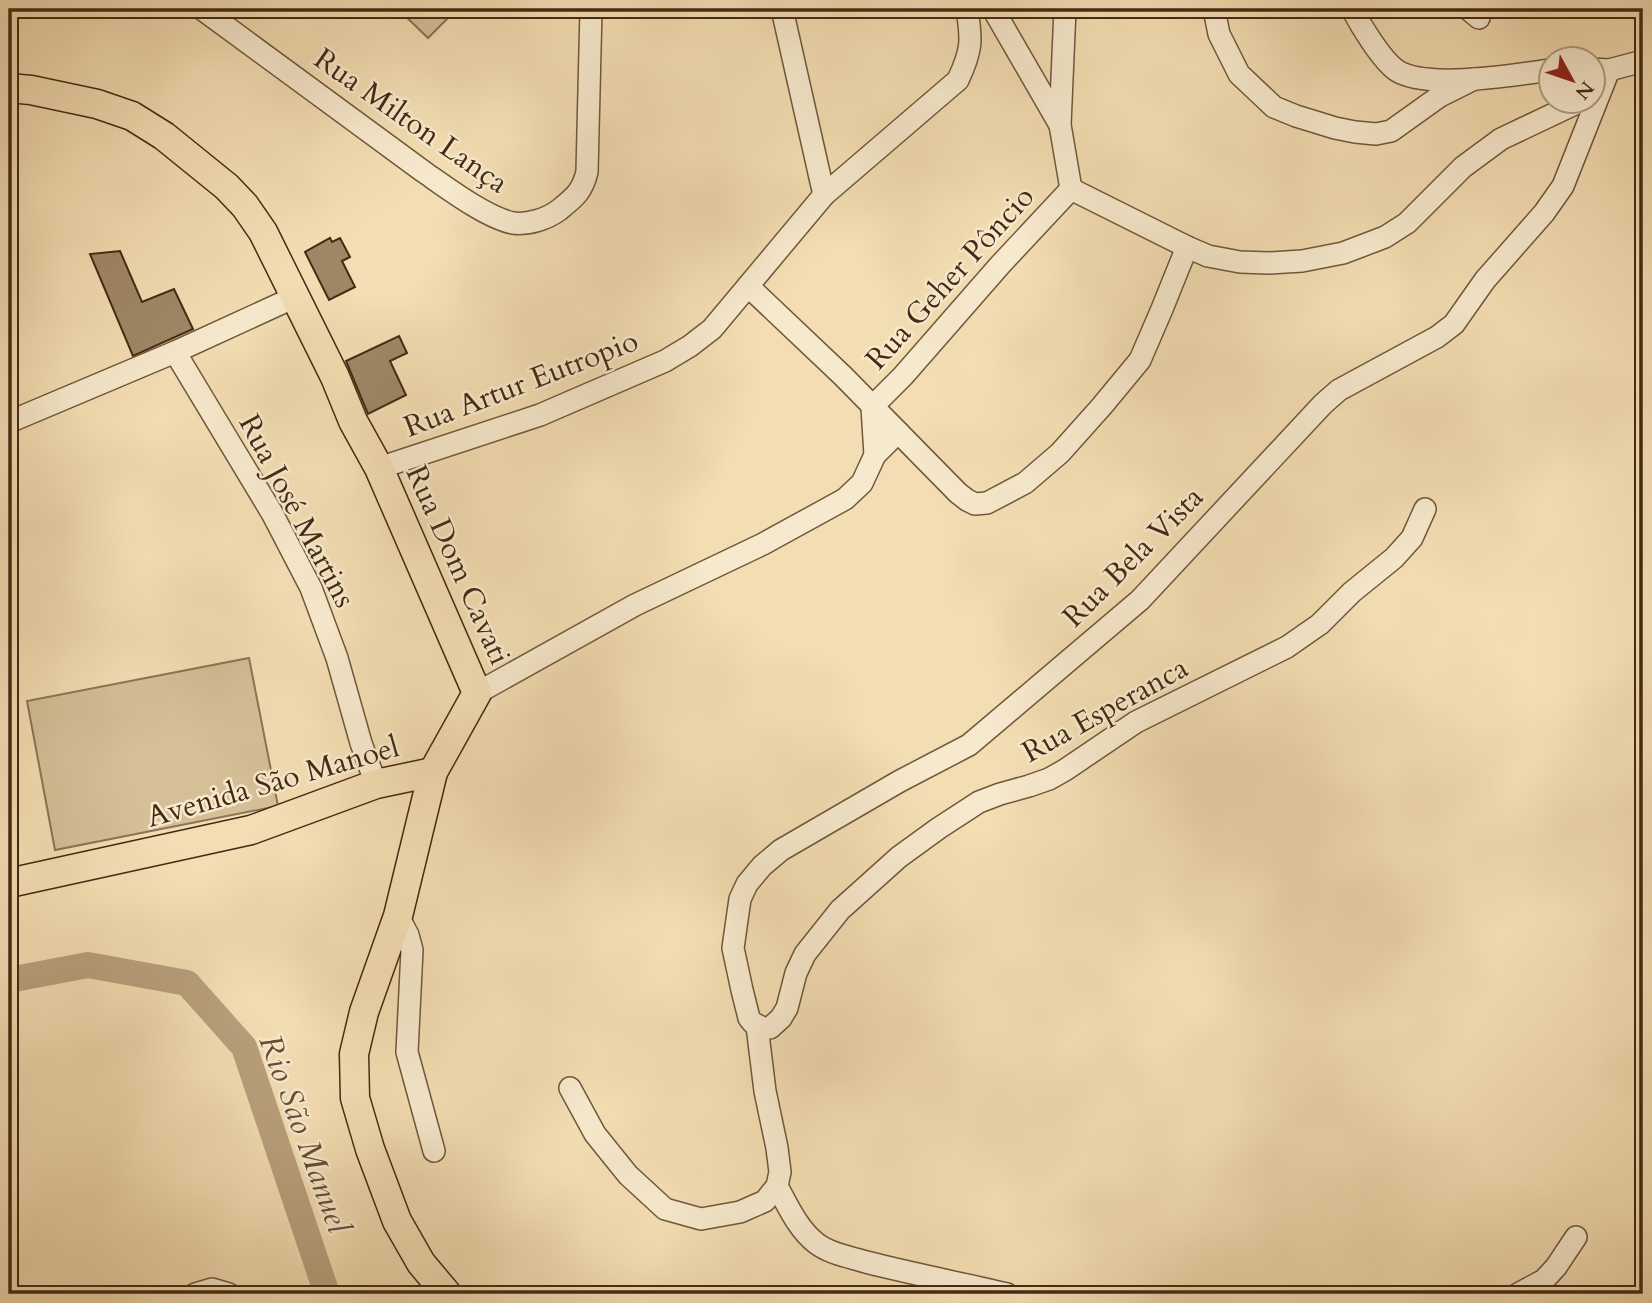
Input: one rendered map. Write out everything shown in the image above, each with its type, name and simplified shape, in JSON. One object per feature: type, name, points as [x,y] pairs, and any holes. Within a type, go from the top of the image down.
[{"type":"main road","name":"Rua Dom Cavati","points":[[9,88],[32,90],[97,104],[132,116],[164,136],[227,187],[245,206],[263,232],[335,377],[353,421],[379,468],[477,693],[433,772],[398,916],[364,1012],[354,1054],[355,1098],[370,1149],[397,1221],[421,1263],[447,1294]]},
{"type":"main road","name":"Avenida São Manoel","points":[[9,883],[251,830],[376,784],[433,772]]},
{"type":"street","name":"Rua Milton Lança","points":[[202,9],[424,172],[470,202],[499,218],[516,223],[534,222],[555,213],[583,187],[587,172],[591,9]]},
{"type":"street","points":[[581,9],[590,33]]},
{"type":"street","points":[[782,9],[824,195]]},
{"type":"street","name":"Rua Artur Eutropio","points":[[379,468],[540,415],[666,360],[712,329],[824,195],[958,80],[968,58],[972,35],[967,9]]},
{"type":"street","points":[[993,9],[1060,125]]},
{"type":"street","points":[[1065,9],[1060,125],[1071,189],[1208,256],[1240,262],[1302,261],[1343,253],[1385,237],[1408,223],[1463,167],[1502,139],[1549,116]]},
{"type":"street","points":[[1214,9],[1219,34],[1238,74],[1274,107],[1335,128],[1376,134],[1391,131],[1440,96],[1474,79]]},
{"type":"street","points":[[1352,9],[1388,63],[1409,77],[1474,79],[1536,72]]},
{"type":"street","points":[[1606,69],[1643,61]]},
{"type":"street","name":"Rua Bela Vista","points":[[777,1186],[780,1172],[778,1148],[765,1091],[763,1027],[750,1018],[733,948],[740,899],[747,884],[762,866],[781,850],[900,781],[969,746],[1140,600],[1339,390],[1437,337],[1454,324],[1485,280],[1544,214],[1563,187],[1589,116]]},
{"type":"street","name":"Rua Geher Pôncio","points":[[872,407],[1071,189]]},
{"type":"street","points":[[748,286],[843,376],[958,493],[975,504],[987,503],[1025,483],[1060,453],[1123,382],[1140,360],[1187,247]]},
{"type":"street","points":[[9,422],[175,352],[295,297]]},
{"type":"street","name":"Rua José Martins","points":[[175,352],[272,513],[311,588],[337,658],[361,743],[376,784]]},
{"type":"street","points":[[872,407],[875,455]]},
{"type":"street","points":[[477,693],[635,605],[828,510],[862,483],[875,455],[898,432]]},
{"type":"street","name":"Rua Esperanca","points":[[763,1027],[775,1025],[781,1018],[805,954],[840,910],[899,857],[979,802],[1049,779],[1136,722],[1287,647],[1320,624],[1352,592],[1394,558],[1412,538],[1425,509]]},
{"type":"street","points":[[398,916],[412,950],[407,1052],[434,1151]]},
{"type":"street","points":[[570,1088],[595,1134],[611,1155],[628,1175],[665,1209],[701,1219],[740,1212],[765,1201],[777,1186],[791,1213],[819,1246],[897,1270],[1007,1294]]},
{"type":"street","points":[[1518,1294],[1545,1280],[1576,1237]]},
{"type":"street","points":[[195,1294],[212,1289],[229,1294]]},
{"type":"shaded area","points":[[398,9],[457,9],[428,38]]},
{"type":"shaded area","points":[[249,658],[278,806],[55,850],[27,701]]},
{"type":"building","points":[[330,238],[332,242],[340,238],[350,257],[342,261],[355,287],[329,300],[305,252]]},
{"type":"building","points":[[120,251],[142,302],[174,289],[193,329],[133,356],[90,254]]},
{"type":"building","points":[[399,336],[407,353],[390,361],[406,395],[368,414],[346,361]]},
{"type":"waterway","name":"Rio São Manuel","points":[[9,980],[88,965],[187,983],[244,1047],[327,1294]]}]
